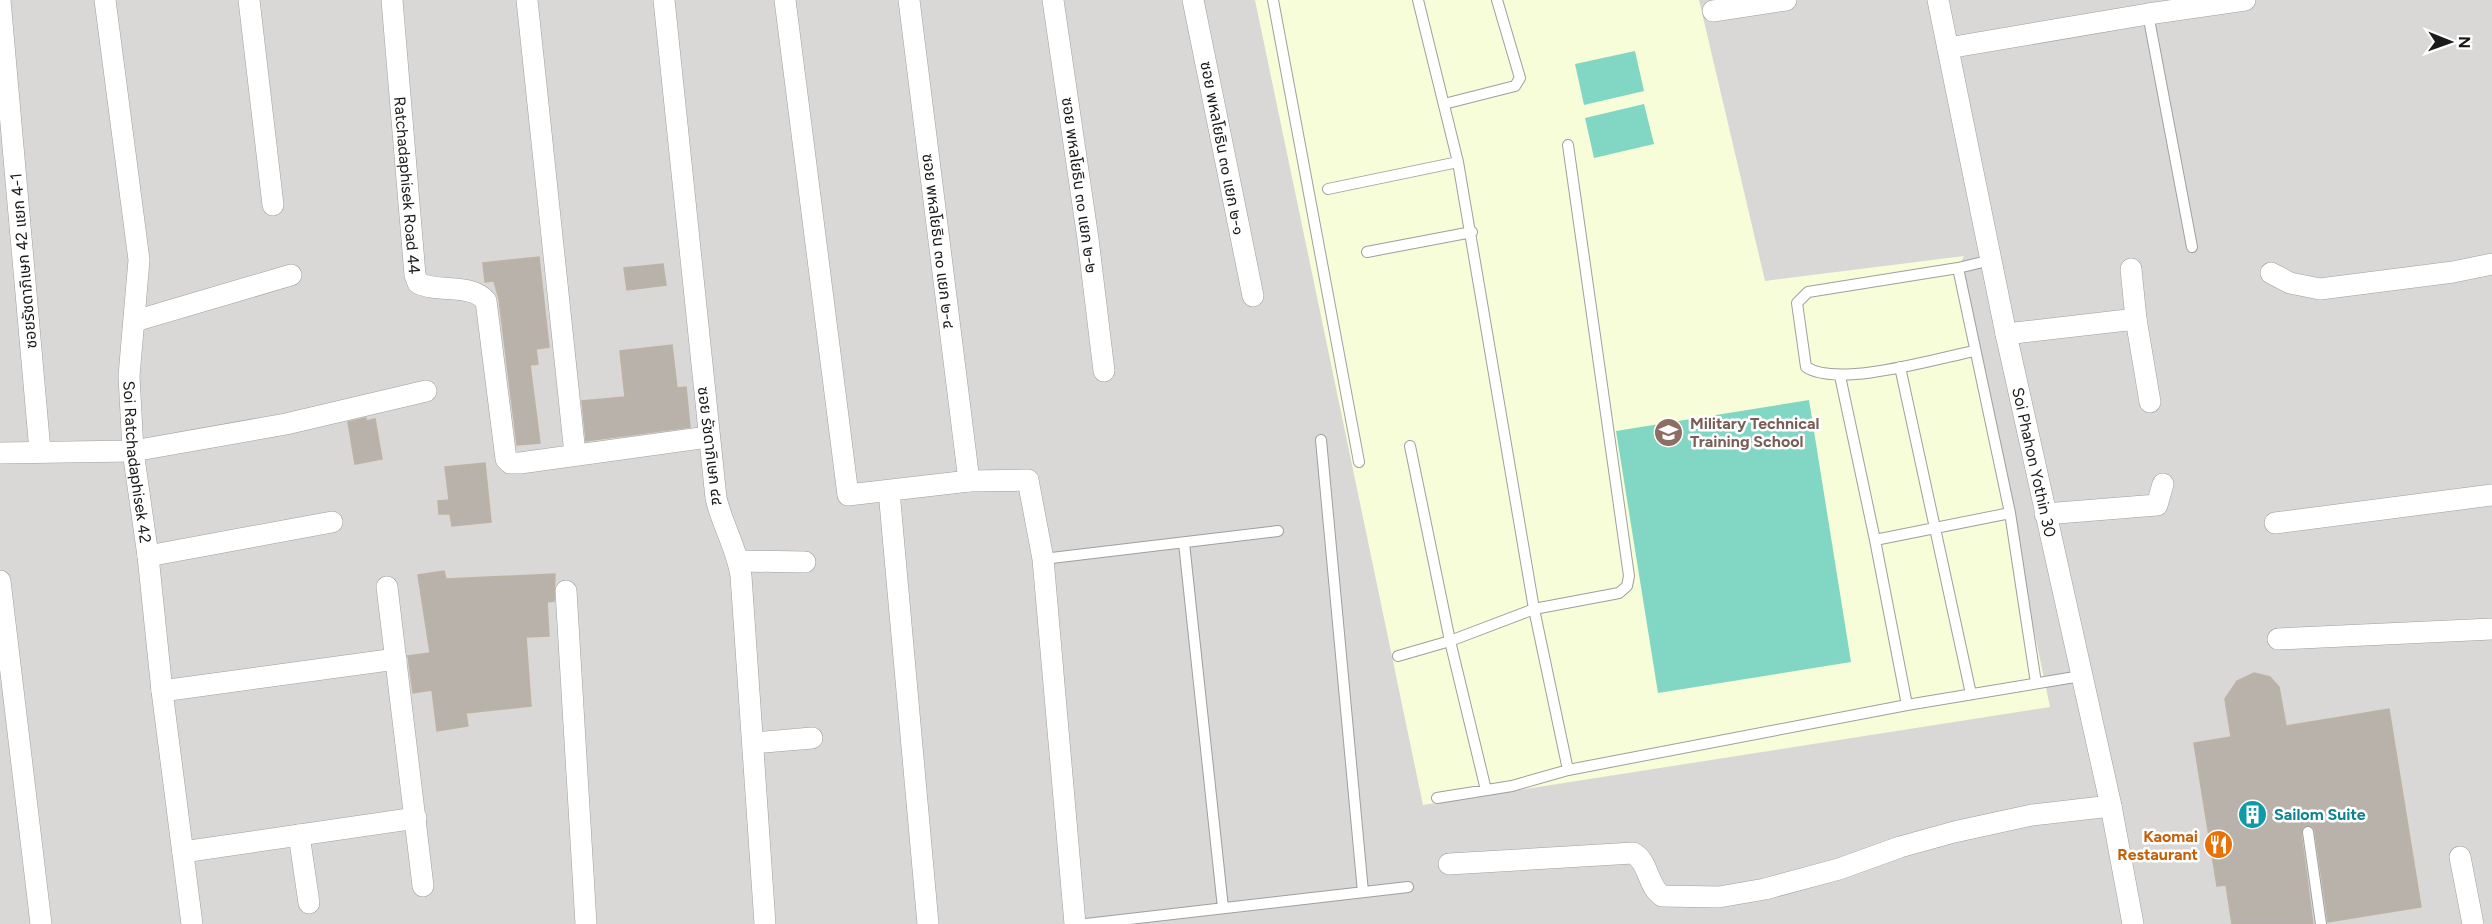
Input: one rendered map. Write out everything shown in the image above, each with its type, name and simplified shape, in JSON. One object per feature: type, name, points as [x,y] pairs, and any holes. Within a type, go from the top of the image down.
[{"type":"street","name":"ซอยรัชดาภิเษก 42 แยก 4-1","points":[[0,0],[40,451]]},
{"type":"street","name":"Soi Ratchadaphisek 42","points":[[105,0],[139,260],[129,376],[133,451],[148,556],[162,692],[192,924]]},
{"type":"street","points":[[249,0],[273,205]]},
{"type":"street","name":"Ratchadaphisek Road 44","points":[[392,0],[415,275],[418,283],[428,288],[473,292],[482,296],[486,301],[506,459],[510,463],[520,463],[708,437]]},
{"type":"street","points":[[527,0],[575,454]]},
{"type":"street","name":"ซอย รัชดาภิเษก ๔๔","points":[[664,0],[708,437],[720,517],[735,547],[739,561],[754,743],[765,924]]},
{"type":"street","points":[[785,0],[848,495],[969,481],[1028,480],[1043,559],[1075,924]]},
{"type":"street","name":"ซอย พหลโยธิน ๓๐ แยก ๒-๔","points":[[909,0],[969,481]]},
{"type":"street","name":"ซอย พหลโยธิน ๓๐ แยก ๒-๒","points":[[1053,0],[1104,370]]},
{"type":"street","name":"ซอย พหลโยธิน ๓๐ แยก ๒-๑","points":[[1193,0],[1253,296]]},
{"type":"street","points":[[1713,11],[1786,0]]},
{"type":"street","name":"Soi Phahon Yothin 30","points":[[1938,0],[2006,334],[2110,806],[2133,924]]},
{"type":"street","points":[[1948,48],[2245,0]]},
{"type":"street","points":[[2271,273],[2290,283],[2320,289],[2453,272],[2492,264]]},
{"type":"street","points":[[2131,269],[2136,319],[2150,402]]},
{"type":"street","points":[[135,321],[291,275]]},
{"type":"street","points":[[2006,334],[2136,319]]},
{"type":"street","points":[[0,453],[133,451],[286,424],[426,391]]},
{"type":"street","points":[[2045,514],[2157,505],[2163,484]]},
{"type":"street","points":[[889,490],[928,924]]},
{"type":"street","points":[[2275,523],[2492,495]]},
{"type":"street","points":[[148,556],[332,522]]},
{"type":"street","points":[[739,561],[805,562]]},
{"type":"street","points":[[0,581],[41,924]]},
{"type":"street","points":[[387,587],[423,886]]},
{"type":"street","points":[[566,591],[586,924]]},
{"type":"street","points":[[2277,639],[2492,629]]},
{"type":"street","points":[[162,692],[396,659]]},
{"type":"street","points":[[754,743],[812,738]]},
{"type":"street","points":[[1449,864],[1633,853],[1639,856],[1655,889],[1662,896],[1719,897],[1765,889],[1839,869],[1900,847],[1954,832],[2032,815],[2110,806]]},
{"type":"street","points":[[183,852],[416,818]]},
{"type":"street","points":[[299,835],[309,903]]},
{"type":"street","points":[[2460,857],[2473,924]]},
{"type":"lane","points":[[1273,0],[1359,462]]},
{"type":"lane","points":[[1418,0],[1458,162],[1472,232],[1534,609],[1568,770]]},
{"type":"lane","points":[[1444,105],[1515,86],[1519,82],[1521,78],[1497,0]]},
{"type":"lane","points":[[2148,14],[2192,247]]},
{"type":"lane","points":[[1398,656],[1450,641],[1534,609],[1619,592],[1627,586],[1629,576],[1568,145]]},
{"type":"lane","points":[[1328,189],[1458,162]]},
{"type":"lane","points":[[1367,252],[1472,232]]},
{"type":"lane","points":[[1974,351],[1900,367],[1840,376],[1815,374],[1806,367],[1797,303],[1808,292],[1958,268],[1991,260]]},
{"type":"lane","points":[[1958,268],[2010,513],[2036,683]]},
{"type":"lane","points":[[1900,367],[1971,694]]},
{"type":"lane","points":[[1840,376],[1907,705]]},
{"type":"lane","points":[[1322,440],[1363,892]]},
{"type":"lane","points":[[1410,446],[1450,641],[1486,790]]},
{"type":"lane","points":[[1875,540],[2010,513]]},
{"type":"lane","points":[[1043,559],[1278,531]]},
{"type":"lane","points":[[1184,543],[1222,908]]},
{"type":"lane","points":[[1437,798],[1512,786],[1568,770],[1907,705],[2081,676]]},
{"type":"lane","points":[[2308,832],[2321,924]]},
{"type":"lane","points":[[1086,924],[1408,887]]},
{"type":"shaded area","points":[[0,0],[2492,0],[2492,924],[0,924]]},
{"type":"shaded area","name":"Military Technical Training School","points":[[1255,0],[1699,0],[1765,281],[1964,256],[1958,268],[2050,707],[1423,805]]},
{"type":"shaded area","points":[[1635,51],[1644,91],[1584,105],[1575,64]]},
{"type":"shaded area","points":[[1644,104],[1654,144],[1594,158],[1585,118]]},
{"type":"shaded area","points":[[1809,400],[1851,662],[1658,693],[1616,431]]},
{"type":"building","points":[[539,257],[549,347],[536,349],[538,364],[530,365],[540,443],[517,445],[499,299],[494,281],[485,282],[483,263]]},
{"type":"building","points":[[663,264],[666,285],[627,290],[624,268]]},
{"type":"building","points":[[672,345],[677,388],[686,387],[690,427],[586,441],[582,401],[625,397],[620,351]]},
{"type":"building","points":[[366,418],[366,421],[375,419],[382,459],[355,464],[348,422]]},
{"type":"building","points":[[485,463],[491,522],[452,526],[450,514],[439,514],[438,501],[449,500],[445,467]]},
{"type":"building","points":[[444,571],[446,579],[555,574],[554,601],[547,602],[549,636],[526,637],[531,706],[466,713],[468,726],[437,731],[432,690],[413,693],[408,656],[430,653],[418,575]]},
{"type":"building","points":[[2254,673],[2270,677],[2279,687],[2286,726],[2389,709],[2421,907],[2328,922],[2315,831],[2308,825],[2303,827],[2301,833],[2313,924],[2232,924],[2226,885],[2217,886],[2194,743],[2231,737],[2225,699],[2237,681]]},
{"type":"place","name":"Military Technical Training School","points":[[1669,432]]},
{"type":"place","name":"Sailom Suite","points":[[2253,814]]},
{"type":"place","name":"Kaomai Restaurant","points":[[2219,845]]}]
